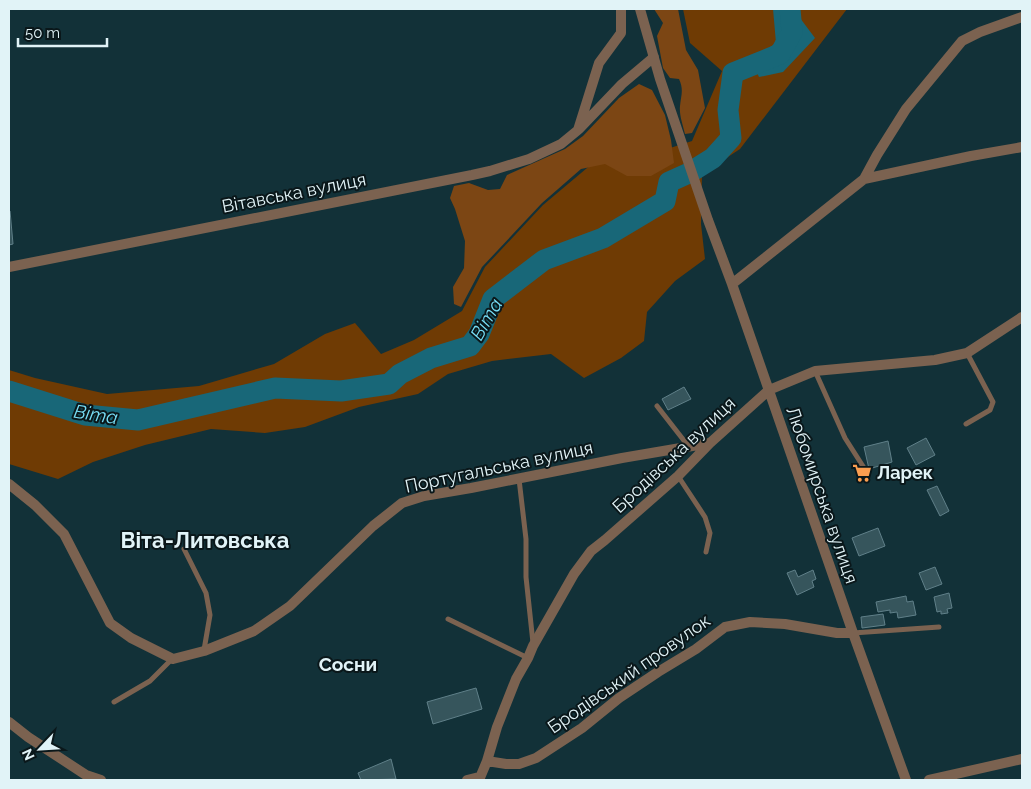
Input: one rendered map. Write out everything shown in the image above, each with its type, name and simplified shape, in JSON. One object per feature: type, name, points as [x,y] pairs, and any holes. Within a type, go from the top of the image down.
[{"type":"street","points":[[578,130],[599,63],[621,33],[621,9]]},
{"type":"street","points":[[640,9],[654,57]]},
{"type":"street","points":[[732,284],[864,179],[906,109],[962,40],[1022,17]]},
{"type":"street","name":"Вітавська вулиця","points":[[9,267],[490,171],[529,159],[561,144],[578,130],[622,84],[654,57]]},
{"type":"street","name":"Любомирська вулиця","points":[[654,57],[708,220],[906,780]]},
{"type":"street","points":[[864,179],[1022,146]]},
{"type":"street","name":"Бродівська вулиця","points":[[479,779],[487,762],[497,727],[516,679],[574,574],[591,551],[678,476],[710,443],[769,390],[815,371],[935,360],[967,353],[1022,317]]},
{"type":"street","name":"Португальська вулиця","points":[[173,659],[204,651],[254,631],[290,606],[373,526],[402,503],[424,496],[710,443]]},
{"type":"street","points":[[9,484],[35,505],[64,534],[110,623],[132,638],[173,659]]},
{"type":"street","name":"Бродівський провулок","points":[[487,762],[519,764],[536,758],[582,728],[619,698],[696,649],[726,627],[750,622],[785,624],[837,634],[853,633]]},
{"type":"street","points":[[9,722],[28,737],[86,775],[101,780]]},
{"type":"street","points":[[929,780],[1022,759]]},
{"type":"street","points":[[467,780],[479,779]]},
{"type":"lane","points":[[966,424],[990,410],[993,402],[967,353]]},
{"type":"lane","points":[[815,371],[845,438],[866,471]]},
{"type":"lane","points":[[657,406],[689,447]]},
{"type":"lane","points":[[678,476],[704,517],[710,533],[706,552]]},
{"type":"lane","points":[[519,479],[526,539],[526,577],[533,646]]},
{"type":"lane","points":[[184,549],[206,592],[210,615],[204,651]]},
{"type":"lane","points":[[448,619],[528,658]]},
{"type":"lane","points":[[853,633],[939,627]]},
{"type":"lane","points":[[114,702],[150,681],[173,659]]},
{"type":"shaded area","points":[[654,9],[678,9],[686,50],[698,70],[705,108],[692,133],[685,134],[681,120],[681,83],[679,79],[670,78],[663,68],[657,36],[663,23]]},
{"type":"shaded area","points":[[683,9],[847,9],[740,149],[702,174],[701,224],[705,259],[675,281],[647,312],[644,341],[621,358],[584,378],[551,354],[492,361],[448,374],[418,394],[359,407],[305,427],[265,433],[211,429],[145,445],[93,462],[58,479],[9,464],[9,370],[35,378],[107,394],[199,386],[274,364],[325,334],[355,323],[381,354],[414,340],[462,311],[485,267],[543,205],[631,131],[670,148],[692,141],[722,71],[690,43]]},
{"type":"shaded area","points":[[639,84],[652,90],[665,115],[674,163],[651,176],[627,176],[605,164],[581,169],[542,203],[482,267],[461,307],[454,304],[453,287],[464,268],[465,241],[450,198],[454,186],[469,183],[488,190],[500,189],[507,175],[565,149],[583,136],[619,98]]},
{"type":"water","points":[[773,9],[799,9],[797,14],[815,38],[783,72],[759,77],[751,60],[776,43]]},
{"type":"building","points":[[9,211],[13,244],[9,245]]},
{"type":"building","points":[[684,387],[691,399],[668,410],[662,399]]},
{"type":"building","points":[[926,438],[935,455],[916,465],[907,448]]},
{"type":"building","points":[[888,441],[892,462],[869,469],[864,447]]},
{"type":"building","points":[[937,486],[949,511],[940,516],[927,490]]},
{"type":"building","points":[[878,528],[885,546],[859,556],[852,538]]},
{"type":"building","points":[[935,567],[942,584],[926,590],[919,573]]},
{"type":"building","points":[[795,570],[798,577],[813,570],[816,579],[812,581],[814,587],[797,595],[787,573]]},
{"type":"building","points":[[949,593],[952,608],[947,609],[948,613],[941,614],[941,611],[937,612],[934,597]]},
{"type":"building","points":[[906,596],[907,602],[913,601],[916,615],[898,618],[897,612],[890,613],[890,610],[878,612],[876,602]]},
{"type":"building","points":[[883,614],[885,625],[862,628],[861,617]]},
{"type":"building","points":[[476,688],[482,709],[433,724],[427,702]]},
{"type":"building","points":[[391,759],[396,779],[361,780],[358,773]]},
{"type":"waterway","name":"Віта","points":[[9,391],[85,415],[138,420],[275,388],[341,391],[389,384],[400,374],[431,358],[470,346],[479,334],[493,299],[544,260],[603,238],[665,201],[669,182],[689,173],[713,158],[731,138],[728,110],[733,73],[780,54],[792,32],[790,9]]},
{"type":"place","name":"Ларек","points":[[862,473]]},
{"type":"district","name":"Віта-Литовська","points":[[205,540]]},
{"type":"district","name":"Сосни","points":[[348,664]]}]
